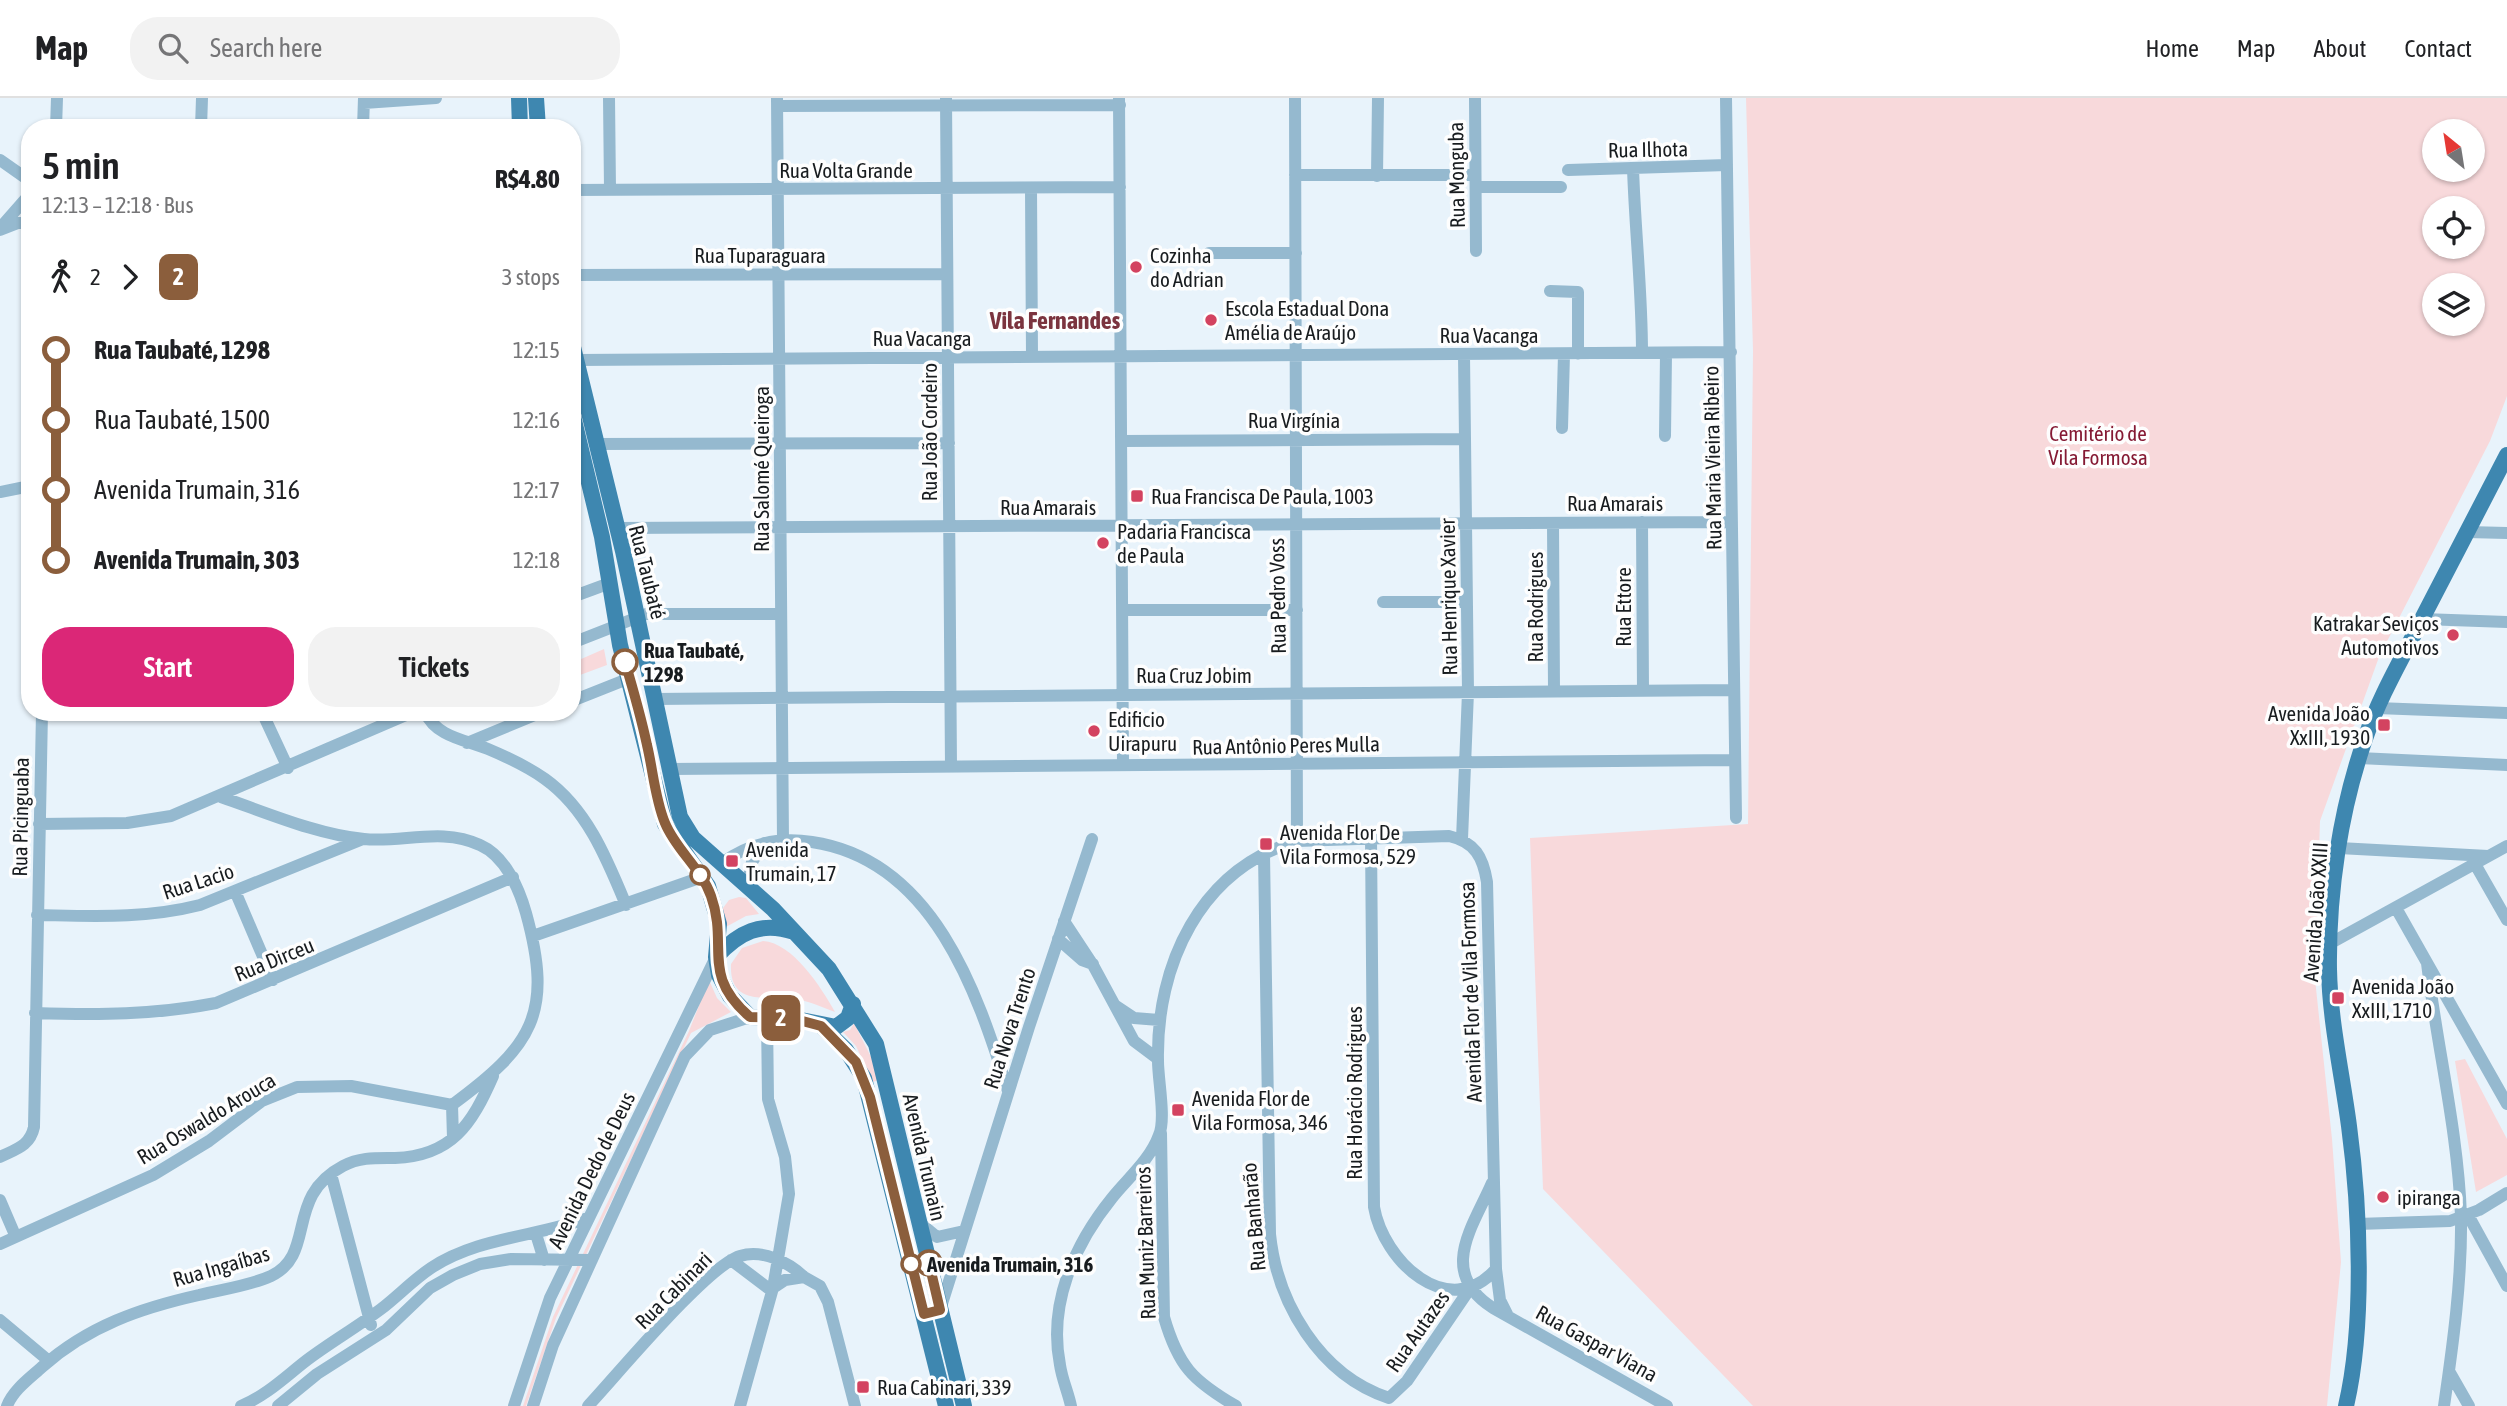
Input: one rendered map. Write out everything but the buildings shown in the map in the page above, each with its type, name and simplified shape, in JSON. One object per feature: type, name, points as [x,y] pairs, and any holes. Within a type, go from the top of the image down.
[{"type":"main road","points":[[519,98],[520,119]]},
{"type":"main road","points":[[536,98],[537,119]]},
{"type":"main road","name":"Rua Taubaté","points":[[581,381],[638,617],[674,800],[686,828],[795,933]]},
{"type":"main road","name":"Rua Taubaté","points":[[581,452],[610,583],[616,624],[666,824],[702,877],[710,894],[719,924],[716,957]]},
{"type":"main road","name":"Avenida João XXIII","points":[[2346,1406],[2356,1319],[2357,1224],[2349,1125],[2333,1031],[2329,944],[2339,848],[2359,758],[2377,708],[2393,671],[2507,455]]},
{"type":"main road","points":[[710,894],[712,883],[722,863]]},
{"type":"main road","points":[[795,933],[762,926],[743,933],[716,957],[722,984],[736,1004],[759,1018],[791,1018],[821,1026],[842,1023],[853,1004]]},
{"type":"main road","name":"Avenida Trumain","points":[[795,933],[829,969],[853,1004],[868,1027],[881,1060],[964,1406]]},
{"type":"main road","name":"Avenida Trumain","points":[[821,1026],[846,1050],[864,1078],[946,1406]]},
{"type":"street","points":[[56,119],[57,98]]},
{"type":"street","points":[[201,119],[202,98]]},
{"type":"street","points":[[363,119],[364,101],[436,98]]},
{"type":"street","points":[[609,98],[610,190]]},
{"type":"street","name":"Rua Pedro Voss","points":[[1294,98],[1297,841]]},
{"type":"street","points":[[1377,176],[1378,98]]},
{"type":"street","name":"Rua Monguba","points":[[1475,98],[1476,251]]},
{"type":"street","name":"Rua Maria Vieira Ribeiro","points":[[1726,98],[1736,818]]},
{"type":"street","points":[[777,102],[1119,102],[1123,765]]},
{"type":"street","name":"Rua Salomé Queiroga","points":[[777,102],[783,841]]},
{"type":"street","name":"Rua João Cordeiro","points":[[946,102],[951,767]]},
{"type":"street","points":[[0,160],[21,175]]},
{"type":"street","name":"Rua Ilhota","points":[[1569,170],[1727,165]]},
{"type":"street","points":[[1633,168],[1635,244],[1642,287],[1642,353]]},
{"type":"street","points":[[1295,176],[1377,176],[1561,187]]},
{"type":"street","name":"Rua Volta Grande","points":[[581,190],[1120,187]]},
{"type":"street","points":[[1031,188],[1032,357]]},
{"type":"street","points":[[0,229],[21,204]]},
{"type":"street","points":[[0,229],[21,223]]},
{"type":"street","points":[[1209,253],[1296,253]]},
{"type":"street","name":"Rua Tuparaguara","points":[[581,275],[947,274]]},
{"type":"street","points":[[1550,291],[1578,292],[1578,354]]},
{"type":"street","name":"Rua Vacanga","points":[[581,360],[1731,352]]},
{"type":"street","points":[[1665,436],[1666,353]]},
{"type":"street","points":[[1562,429],[1564,354]]},
{"type":"street","name":"Rua Henrique Xavier","points":[[1462,839],[1468,692],[1464,355]]},
{"type":"street","name":"Rua Virgínia","points":[[1122,441],[1465,439]]},
{"type":"street","points":[[596,444],[948,443]]},
{"type":"street","points":[[0,492],[21,488]]},
{"type":"street","name":"Rua Ettore","points":[[1642,522],[1643,691]]},
{"type":"street","name":"Rua Amarais","points":[[616,528],[1732,522]]},
{"type":"street","name":"Rua Rodrigues","points":[[1553,523],[1554,691]]},
{"type":"street","points":[[2467,532],[2507,533]]},
{"type":"street","points":[[581,594],[610,583]]},
{"type":"street","points":[[1383,603],[1467,602]]},
{"type":"street","points":[[1123,610],[1297,610]]},
{"type":"street","points":[[581,639],[616,624],[665,612],[781,614]]},
{"type":"street","points":[[2423,618],[2507,622]]},
{"type":"street","points":[[581,697],[630,678]]},
{"type":"street","name":"Rua Cruz Jobim","points":[[654,699],[1734,690]]},
{"type":"street","points":[[2377,708],[2507,713]]},
{"type":"street","name":"Rua Picinguaba","points":[[0,1157],[31,1139],[42,721]]},
{"type":"street","points":[[266,721],[288,768]]},
{"type":"street","points":[[40,824],[150,821],[221,797],[393,721]]},
{"type":"street","points":[[430,721],[467,743],[484,747],[534,772],[561,793],[586,821],[626,905]]},
{"type":"street","points":[[467,743],[520,721]]},
{"type":"street","points":[[2359,758],[2507,765]]},
{"type":"street","name":"Rua Antônio Peres Mulla","points":[[669,769],[1735,760]]},
{"type":"street","points":[[221,797],[305,825],[363,839],[417,835],[468,841],[488,850],[513,877],[522,895],[539,966],[537,1005],[528,1029],[514,1051],[494,1074],[455,1105],[453,1138]]},
{"type":"street","points":[[1081,1406],[1070,1400],[1060,1365],[1059,1307],[1077,1249],[1097,1217],[1147,1157],[1161,1132],[1159,1020],[1173,967],[1196,916],[1221,883],[1264,854],[1297,841],[1449,836],[1462,839]]},
{"type":"street","name":"Rua Horácio Rodrigues","points":[[1371,837],[1374,1207],[1377,1225],[1396,1255],[1420,1280],[1433,1287],[1471,1287]]},
{"type":"street","name":"Rua Lacio","points":[[37,915],[154,916],[200,905],[363,839]]},
{"type":"street","name":"Rua Nova Trento","points":[[940,1310],[1008,1092],[1093,839]]},
{"type":"street","name":"Avenida Flor de Vila Formosa","points":[[1462,839],[1481,856],[1487,882],[1496,1269]]},
{"type":"street","points":[[722,863],[737,852],[764,843],[783,841],[824,844],[866,859],[902,885],[922,905],[969,980],[1008,1092]]},
{"type":"street","points":[[747,886],[752,862],[764,843]]},
{"type":"street","points":[[2329,944],[2507,846]]},
{"type":"street","points":[[2339,848],[2488,856]]},
{"type":"street","name":"Rua Banharão","points":[[1264,854],[1267,1139],[1273,1262],[1287,1303],[1311,1340],[1349,1376],[1380,1395],[1394,1396]]},
{"type":"street","points":[[2475,864],[2507,920]]},
{"type":"street","name":"Rua Dirceu","points":[[35,1013],[122,1015],[178,1010],[216,1003],[513,877]]},
{"type":"street","points":[[533,936],[702,877]]},
{"type":"street","points":[[235,891],[273,981]]},
{"type":"street","points":[[2396,908],[2507,1104]]},
{"type":"street","points":[[1064,921],[1134,1041],[1158,1059]]},
{"type":"street","points":[[1058,939],[1088,962]]},
{"type":"street","name":"Avenida Dedo de Deus","points":[[514,1406],[550,1298],[716,957]]},
{"type":"street","points":[[1050,965],[1060,960],[1088,962]]},
{"type":"street","points":[[2427,963],[2465,1217],[2444,1406]]},
{"type":"street","points":[[1116,1006],[1134,1018],[1159,1020]]},
{"type":"street","points":[[740,1406],[779,1260],[789,1176],[768,1099],[759,1018]]},
{"type":"street","name":"Avenida Dedo de Deus","points":[[539,1403],[553,1345],[685,1056],[710,1030],[759,1018]]},
{"type":"street","name":"Rua Ingaíbas","points":[[7,1406],[13,1394],[49,1361],[101,1326],[131,1312],[243,1284],[284,1268],[297,1246],[303,1210],[314,1188],[331,1174],[359,1159],[421,1155],[440,1149],[468,1124],[480,1107],[494,1074]]},
{"type":"street","name":"Rua Oswaldo Arouca","points":[[0,1244],[153,1175],[209,1141],[262,1101],[297,1087],[352,1086],[455,1105]]},
{"type":"street","points":[[455,1105],[469,1098],[480,1107]]},
{"type":"street","points":[[455,1105],[461,1122],[468,1124]]},
{"type":"street","name":"Rua Muniz Barreiros","points":[[1161,1132],[1164,1317],[1171,1341],[1187,1371],[1210,1391],[1236,1406]]},
{"type":"street","points":[[331,1174],[374,1337]]},
{"type":"street","name":"Avenida Flor de Vila Formosa","points":[[1471,1287],[1463,1264],[1468,1230],[1494,1179]]},
{"type":"street","points":[[2357,1224],[2450,1221],[2465,1217],[2507,1193]]},
{"type":"street","points":[[0,1200],[15,1235]]},
{"type":"street","points":[[2465,1217],[2507,1286]]},
{"type":"street","points":[[241,1406],[265,1394],[305,1362],[369,1318],[430,1268],[450,1257],[492,1242],[536,1234],[588,1218]]},
{"type":"street","points":[[918,1221],[937,1237],[964,1231]]},
{"type":"street","points":[[1468,1230],[1478,1226],[1484,1228],[1495,1248]]},
{"type":"street","points":[[536,1234],[544,1259]]},
{"type":"street","name":"Rua Cabinari","points":[[588,1406],[706,1280],[732,1260],[748,1254],[779,1260],[793,1266],[804,1277],[820,1286],[826,1295],[855,1406]]},
{"type":"street","points":[[278,1406],[317,1374],[402,1316],[430,1288],[453,1275],[480,1264],[511,1259],[592,1260]]},
{"type":"street","points":[[732,1260],[772,1289]]},
{"type":"street","name":"Rua Autazes","points":[[1394,1396],[1471,1287],[1496,1269]]},
{"type":"street","name":"Rua Gaspar Viana","points":[[1496,1269],[1500,1300],[1507,1314]]},
{"type":"street","points":[[772,1289],[785,1280],[804,1277]]},
{"type":"street","name":"Rua Gaspar Viana","points":[[1471,1287],[1484,1302],[1667,1406]]},
{"type":"street","points":[[924,1314],[940,1310]]},
{"type":"street","points":[[0,1320],[49,1361]]},
{"type":"street","points":[[2449,1371],[2469,1406]]},
{"type":"green space","name":"Cemitério de Vila Formosa","points":[[1746,98],[2507,98],[2507,396],[2490,441],[2379,657],[2320,821],[2315,979],[2332,1139],[2341,1262],[2327,1406],[1753,1406],[1543,1189],[1530,838],[1748,824],[1753,351]]},
{"type":"green space","points":[[604,649],[607,665],[581,675],[581,659]]},
{"type":"green space","points":[[746,898],[759,914],[746,916],[724,928],[723,908],[729,900]]},
{"type":"green space","points":[[763,941],[785,949],[795,958],[814,979],[835,1012],[798,1000],[760,998],[742,993],[732,977],[731,964],[742,948]]},
{"type":"green space","points":[[709,980],[717,998],[731,1012],[691,1033],[556,1318],[526,1406],[523,1406],[553,1317],[689,1031]]},
{"type":"green space","points":[[854,1023],[874,1063],[878,1080],[873,1082],[856,1046],[843,1032],[850,1030]]},
{"type":"green space","points":[[2465,1059],[2507,1139],[2507,1175],[2476,1192],[2455,1061]]},
{"type":"green space","points":[[1147,1180],[1150,1183],[1150,1201],[1134,1195]]},
{"type":"bus line","name":"2","points":[[625,662],[666,824],[708,886],[716,911],[719,924],[716,957],[722,984],[736,1004],[750,1017],[791,1018],[821,1026],[856,1062],[870,1097],[924,1314],[940,1310],[929,1263]]},
{"type":"place","name":"Cozinha do Adrian","points":[[1136,267]]},
{"type":"place","name":"Escola Estadual Dona Amélia de Araújo","points":[[1211,320]]},
{"type":"place","name":"Rua Francisca De Paula, 1003","points":[[1137,496]]},
{"type":"place","name":"Padaria Francisca de Paula","points":[[1103,543]]},
{"type":"place","name":"Katrakar Seviços Automotivos","points":[[2453,635]]},
{"type":"place","name":"Rua Taubaté, 1298","points":[[625,662]]},
{"type":"place","name":"Avenida João XxIII, 1930","points":[[2384,725]]},
{"type":"place","name":"Edificio Uirapuru","points":[[1094,731]]},
{"type":"place","name":"Avenida Flor De Vila Formosa, 529","points":[[1266,844]]},
{"type":"place","name":"Avenida Trumain, 17","points":[[732,861]]},
{"type":"place","name":"Avenida João XxIII, 1710","points":[[2338,998]]},
{"type":"place","name":"Avenida Flor de Vila Formosa, 346","points":[[1178,1110]]},
{"type":"place","name":"ipiranga","points":[[2383,1197]]},
{"type":"place","name":"Avenida Trumain, 316","points":[[911,1264]]},
{"type":"place","name":"Rua Cabinari, 339","points":[[863,1387]]},
{"type":"district","name":"Vila Fernandes","points":[[1055,320]]}]
